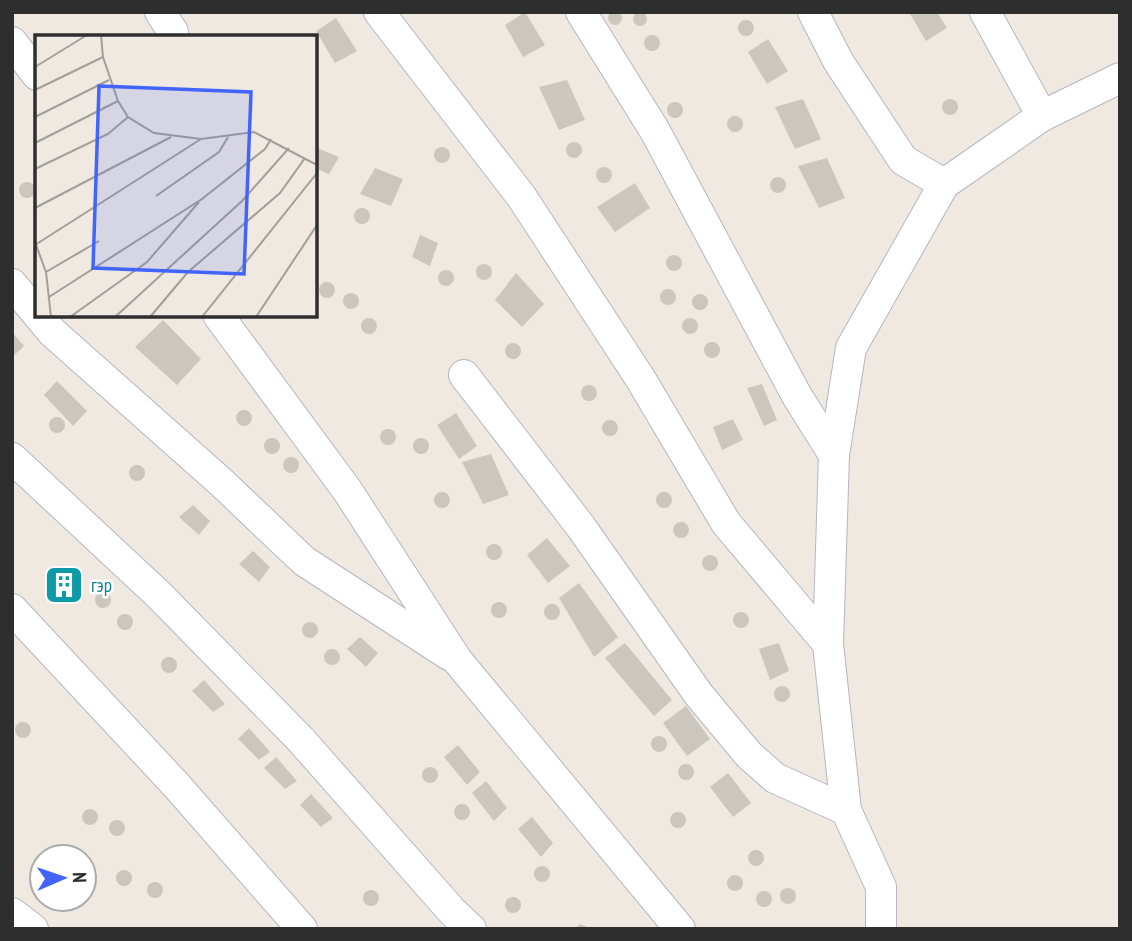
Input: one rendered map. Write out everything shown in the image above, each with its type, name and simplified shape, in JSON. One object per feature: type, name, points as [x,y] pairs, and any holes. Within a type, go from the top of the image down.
[{"type":"street","points":[[379,12],[522,196],[640,378],[726,523],[828,645]]},
{"type":"street","points":[[581,12],[655,131],[797,396],[834,455]]},
{"type":"street","points":[[813,12],[838,61],[903,160],[944,184]]},
{"type":"street","points":[[985,12],[1042,116]]},
{"type":"street","points":[[12,42],[35,72]]},
{"type":"street","points":[[881,929],[881,887],[846,810],[828,645],[834,455],[851,348],[944,184],[1042,116],[1120,78]]},
{"type":"street","points":[[12,284],[35,312]]},
{"type":"street","points":[[40,317],[52,332],[222,483],[304,561],[457,660]]},
{"type":"street","points":[[219,317],[347,490],[457,660],[680,929]]},
{"type":"street","points":[[464,375],[581,527],[699,695],[748,755],[775,778],[846,810]]},
{"type":"street","points":[[12,458],[159,595],[301,740],[450,910],[471,929]]},
{"type":"street","points":[[12,608],[177,786],[302,929]]},
{"type":"street","points":[[12,913],[33,929]]},
{"type":"building","points":[[612,11],[618,11],[622,18],[618,25],[612,25],[608,21],[608,15]]},
{"type":"building","points":[[525,12],[545,45],[523,57],[505,25]]},
{"type":"building","points":[[637,12],[643,12],[647,19],[643,26],[637,26],[633,22],[633,16]]},
{"type":"building","points":[[909,12],[937,12],[947,28],[926,41]]},
{"type":"building","points":[[336,18],[357,51],[335,63],[316,31]]},
{"type":"building","points":[[746,20],[752,22],[752,34],[746,36],[740,34],[738,28],[740,22]]},
{"type":"building","points":[[652,35],[658,37],[658,49],[652,51],[646,49],[644,43],[646,37]]},
{"type":"building","points":[[768,39],[788,71],[767,84],[748,52]]},
{"type":"building","points":[[567,80],[585,120],[559,130],[539,87]]},
{"type":"building","points":[[803,99],[821,139],[795,149],[775,107]]},
{"type":"building","points":[[950,99],[956,101],[956,113],[950,115],[944,113],[942,107],[944,101]]},
{"type":"building","points":[[675,102],[681,104],[681,116],[675,118],[669,116],[667,110],[669,104]]},
{"type":"building","points":[[735,116],[741,118],[741,130],[735,132],[729,130],[727,124],[729,118]]},
{"type":"building","points":[[574,142],[580,144],[580,156],[574,158],[568,156],[566,150],[568,144]]},
{"type":"building","points":[[442,147],[448,149],[448,161],[442,163],[436,161],[434,155],[436,149]]},
{"type":"building","points":[[317,148],[339,157],[329,174],[317,169]]},
{"type":"building","points":[[827,158],[845,198],[819,208],[798,166]]},
{"type":"building","points":[[604,167],[610,169],[610,181],[604,183],[598,181],[596,175],[598,169]]},
{"type":"building","points":[[375,168],[403,179],[391,206],[360,194]]},
{"type":"building","points":[[778,177],[784,179],[784,191],[778,193],[772,191],[770,185],[772,179]]},
{"type":"building","points":[[27,182],[33,184],[33,196],[27,198],[21,196],[19,190],[21,184]]},
{"type":"building","points":[[635,183],[650,208],[615,232],[597,207]]},
{"type":"building","points":[[362,208],[368,210],[368,222],[362,224],[356,222],[354,216],[356,210]]},
{"type":"building","points":[[420,235],[438,243],[430,266],[412,257]]},
{"type":"building","points":[[674,255],[680,257],[680,269],[674,271],[668,269],[666,263],[668,257]]},
{"type":"building","points":[[484,264],[490,266],[490,278],[484,280],[478,278],[476,272],[478,266]]},
{"type":"building","points":[[446,270],[452,272],[452,284],[446,286],[440,284],[438,278],[440,272]]},
{"type":"building","points":[[516,273],[544,304],[522,327],[495,300]]},
{"type":"building","points":[[327,282],[333,284],[333,296],[327,298],[321,296],[319,290],[321,284]]},
{"type":"building","points":[[668,289],[674,291],[674,303],[668,305],[662,303],[660,297],[662,291]]},
{"type":"building","points":[[351,293],[357,295],[357,307],[351,309],[345,307],[343,301],[345,295]]},
{"type":"building","points":[[700,294],[706,296],[706,308],[700,310],[694,308],[692,302],[694,296]]},
{"type":"building","points":[[369,318],[375,320],[375,332],[369,334],[363,332],[361,326],[363,320]]},
{"type":"building","points":[[690,318],[696,320],[696,332],[690,334],[684,332],[682,326],[684,320]]},
{"type":"building","points":[[163,320],[201,359],[177,385],[135,347]]},
{"type":"building","points":[[12,332],[24,346],[12,357]]},
{"type":"building","points":[[712,342],[718,344],[718,356],[712,358],[706,356],[704,350],[706,344]]},
{"type":"building","points":[[513,343],[519,345],[519,357],[513,359],[507,357],[505,351],[507,345]]},
{"type":"building","points":[[57,381],[87,411],[73,426],[44,395]]},
{"type":"building","points":[[762,384],[777,420],[764,426],[747,388]]},
{"type":"building","points":[[589,385],[595,387],[595,399],[589,401],[583,399],[581,393],[583,387]]},
{"type":"building","points":[[244,410],[250,412],[250,424],[244,426],[238,424],[236,418],[238,412]]},
{"type":"building","points":[[456,413],[477,446],[459,459],[437,425]]},
{"type":"building","points":[[57,417],[63,419],[63,431],[57,433],[51,431],[49,425],[51,419]]},
{"type":"building","points":[[733,419],[743,440],[722,450],[713,427]]},
{"type":"building","points":[[610,420],[616,422],[616,434],[610,436],[604,434],[602,428],[604,422]]},
{"type":"building","points":[[388,429],[394,431],[394,443],[388,445],[382,443],[380,437],[382,431]]},
{"type":"building","points":[[272,438],[278,440],[278,452],[272,454],[266,452],[264,446],[266,440]]},
{"type":"building","points":[[421,438],[427,440],[427,452],[421,454],[415,452],[413,446],[415,440]]},
{"type":"building","points":[[491,454],[509,495],[483,504],[462,462]]},
{"type":"building","points":[[291,457],[299,465],[291,473],[283,465]]},
{"type":"building","points":[[137,465],[143,467],[143,479],[137,481],[131,479],[129,473],[131,467]]},
{"type":"building","points":[[442,492],[448,494],[448,506],[442,508],[436,506],[434,500],[436,494]]},
{"type":"building","points":[[664,492],[670,494],[670,506],[664,508],[658,506],[656,500],[658,494]]},
{"type":"building","points":[[193,505],[210,521],[199,535],[179,517]]},
{"type":"building","points":[[681,522],[687,524],[687,536],[681,538],[675,536],[673,530],[675,524]]},
{"type":"building","points":[[547,538],[570,566],[548,583],[527,555]]},
{"type":"building","points":[[494,544],[500,546],[500,558],[494,560],[488,558],[486,552],[488,546]]},
{"type":"building","points":[[253,551],[270,567],[259,582],[239,564]]},
{"type":"building","points":[[710,555],[716,557],[716,569],[710,571],[704,569],[702,563],[704,557]]},
{"type":"building","name":"гэр","points":[[64,576],[70,578],[70,590],[64,592],[58,590],[56,584],[58,578]]},
{"type":"building","points":[[579,583],[618,637],[594,657],[559,598]]},
{"type":"building","name":"гэр","points":[[103,592],[111,600],[103,608],[95,600]]},
{"type":"building","points":[[499,602],[505,604],[505,616],[499,618],[493,616],[491,610],[493,604]]},
{"type":"building","points":[[552,604],[558,606],[558,618],[552,620],[546,618],[544,612],[546,606]]},
{"type":"building","points":[[741,612],[749,620],[741,628],[733,620]]},
{"type":"building","name":"гэр","points":[[125,614],[131,616],[131,628],[125,630],[119,628],[117,622],[119,616]]},
{"type":"building","points":[[310,622],[316,624],[316,636],[310,638],[304,636],[302,630],[304,624]]},
{"type":"building","points":[[360,637],[378,653],[366,667],[347,649]]},
{"type":"building","points":[[625,643],[672,700],[654,716],[605,658]]},
{"type":"building","points":[[779,643],[789,671],[770,680],[759,649]]},
{"type":"building","points":[[332,649],[338,651],[338,663],[332,665],[326,663],[324,657],[326,651]]},
{"type":"building","points":[[169,657],[175,659],[175,671],[169,673],[163,671],[161,665],[163,659]]},
{"type":"building","points":[[204,680],[225,704],[213,712],[192,691]]},
{"type":"building","points":[[782,686],[790,694],[782,702],[774,694]]},
{"type":"building","points":[[686,706],[710,739],[687,756],[663,723]]},
{"type":"building","points":[[23,722],[29,724],[29,736],[23,738],[17,736],[15,730],[17,724]]},
{"type":"building","points":[[249,728],[270,752],[259,760],[238,739]]},
{"type":"building","points":[[659,736],[665,738],[665,750],[659,752],[653,750],[651,744],[653,738]]},
{"type":"building","points":[[458,745],[480,772],[467,785],[444,757]]},
{"type":"building","points":[[276,757],[297,781],[285,789],[264,768]]},
{"type":"building","points":[[686,764],[692,766],[692,778],[686,780],[680,778],[678,772],[680,766]]},
{"type":"building","points":[[430,767],[436,769],[436,781],[430,783],[424,781],[422,775],[424,769]]},
{"type":"building","points":[[728,773],[751,803],[733,817],[710,787]]},
{"type":"building","points":[[486,781],[507,808],[494,821],[472,793]]},
{"type":"building","points":[[311,794],[333,818],[321,827],[300,805]]},
{"type":"building","points":[[462,804],[468,806],[468,818],[462,820],[456,818],[454,812],[456,806]]},
{"type":"building","points":[[90,809],[96,811],[96,823],[90,825],[84,823],[82,817],[84,811]]},
{"type":"building","points":[[678,812],[686,820],[678,828],[670,820]]},
{"type":"building","points":[[532,817],[553,843],[541,857],[518,829]]},
{"type":"building","points":[[117,820],[123,822],[123,834],[117,836],[111,834],[109,828],[111,822]]},
{"type":"building","points":[[756,850],[764,858],[756,866],[748,858]]},
{"type":"building","points":[[542,866],[548,868],[548,880],[542,882],[536,880],[534,874],[536,868]]},
{"type":"building","points":[[124,870],[130,872],[130,884],[124,886],[118,884],[116,878],[118,872]]},
{"type":"building","points":[[735,875],[741,877],[741,889],[735,891],[729,889],[727,883],[729,877]]},
{"type":"building","points":[[155,882],[161,884],[161,896],[155,898],[149,896],[147,890],[149,884]]},
{"type":"building","points":[[788,888],[794,890],[794,902],[788,904],[782,902],[780,896],[782,890]]},
{"type":"building","points":[[371,890],[377,892],[377,904],[371,906],[365,904],[363,898],[365,892]]},
{"type":"building","points":[[764,891],[770,893],[770,905],[764,907],[758,905],[756,899],[758,893]]},
{"type":"building","points":[[513,897],[521,905],[513,913],[505,905]]},
{"type":"building","points":[[580,924],[585,926],[589,929],[574,929]]},
{"type":"place","name":"гэр","points":[[64,585]]}]
